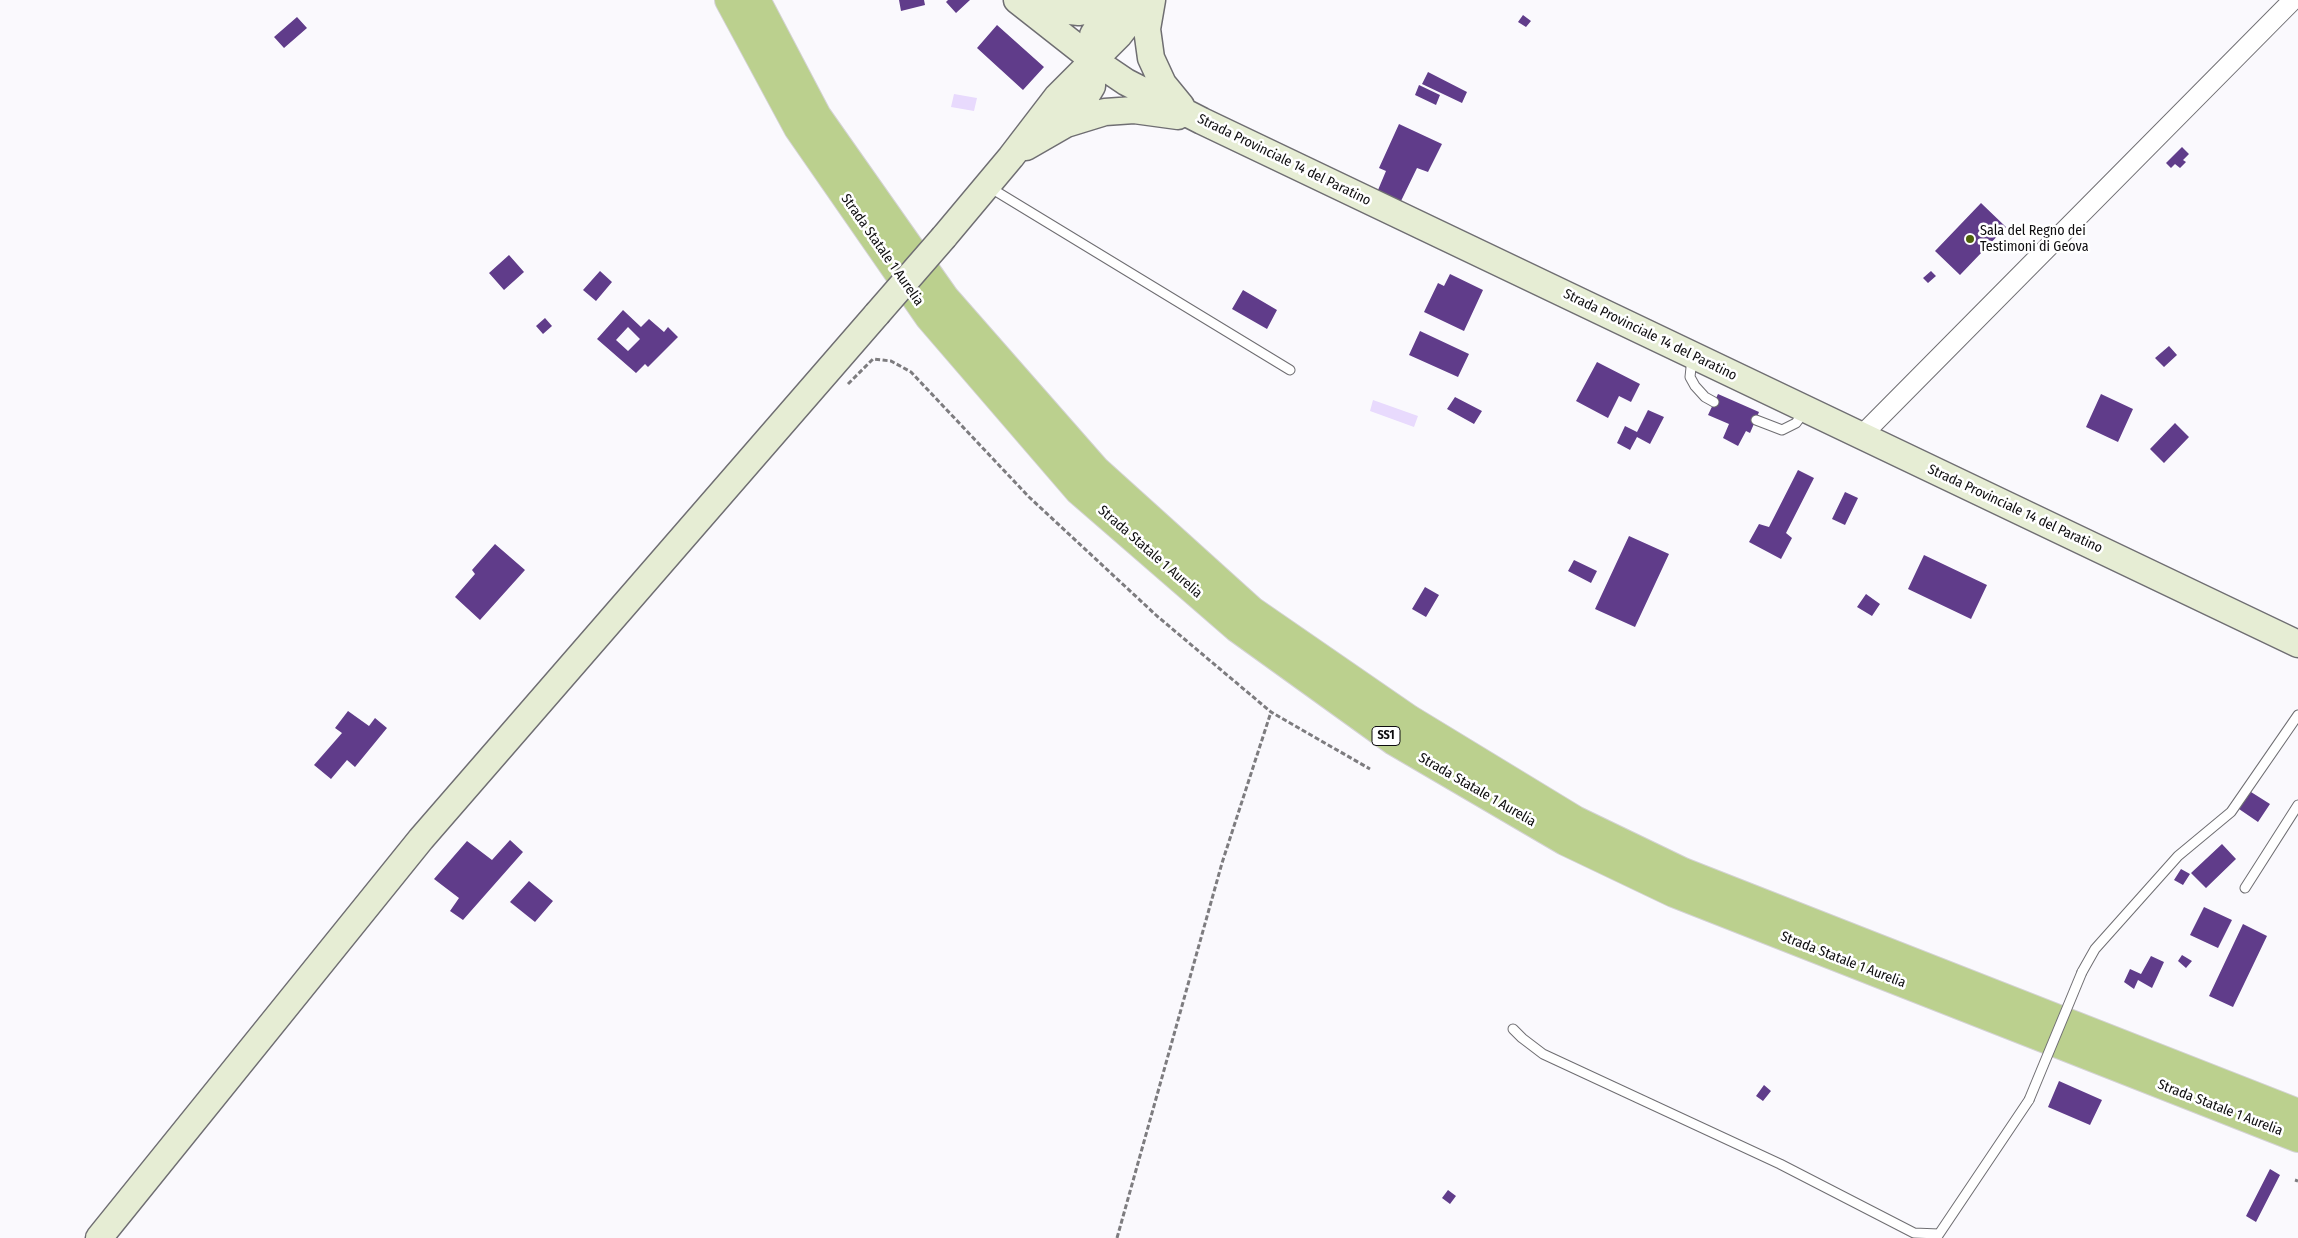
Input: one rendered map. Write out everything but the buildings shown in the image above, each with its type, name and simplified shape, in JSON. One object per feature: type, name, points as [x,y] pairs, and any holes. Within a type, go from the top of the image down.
[{"type":"highway","name":"Strada Statale 1 Aurelia","points":[[729,0],[798,128],[929,317],[1079,491],[1245,634],[1394,741],[1565,841],[1657,885],[2298,1138]]},
{"type":"highway","name":"Strada Statale 1 Aurelia","points":[[756,0],[817,116],[945,298],[1096,470],[1251,610],[1409,719],[1575,820],[1674,868],[2298,1114]]},
{"type":"main road","name":"Strada Provinciale 14 del Paratino","points":[[1017,0],[1092,59],[1126,82],[1202,121],[2298,644]]},
{"type":"main road","points":[[1028,0],[1061,10],[1079,12],[1104,7],[1118,0]]},
{"type":"main road","points":[[1066,124],[1077,111],[1092,86],[1093,35],[1118,0]]},
{"type":"main road","points":[[99,1238],[421,840],[944,237],[1011,157],[1056,97],[1092,59],[1119,35],[1146,0]]},
{"type":"main road","points":[[1152,0],[1147,29],[1150,51],[1156,72],[1180,105],[1202,121]]},
{"type":"main road","points":[[1011,157],[1048,132],[1066,124],[1105,112],[1134,110],[1202,121]]},
{"type":"street","points":[[1861,436],[2292,0]]},
{"type":"lane","points":[[987,186],[1290,370]]},
{"type":"lane","points":[[1692,355],[1690,377],[1705,398],[1714,402]]},
{"type":"lane","points":[[1756,420],[1782,430],[1796,422],[1806,410]]},
{"type":"lane","points":[[1514,1029],[1522,1038],[1543,1054],[1780,1164],[1914,1233],[1938,1236],[2029,1100],[2082,972],[2095,949],[2178,856],[2232,812],[2298,714]]},
{"type":"lane","points":[[2245,888],[2298,805]]},
{"type":"path","points":[[847,384],[873,359],[892,361],[911,372],[1029,497],[1157,616],[1271,712],[1370,769]]},
{"type":"path","points":[[1117,1238],[1222,863],[1271,712]]},
{"type":"shaded area","points":[[954,94],[977,98],[974,111],[951,107]]},
{"type":"shaded area","points":[[1373,400],[1418,416],[1414,427],[1370,411]]},
{"type":"place","name":"Sala del Regno dei Testimoni di Geova","points":[[1970,239]]}]
